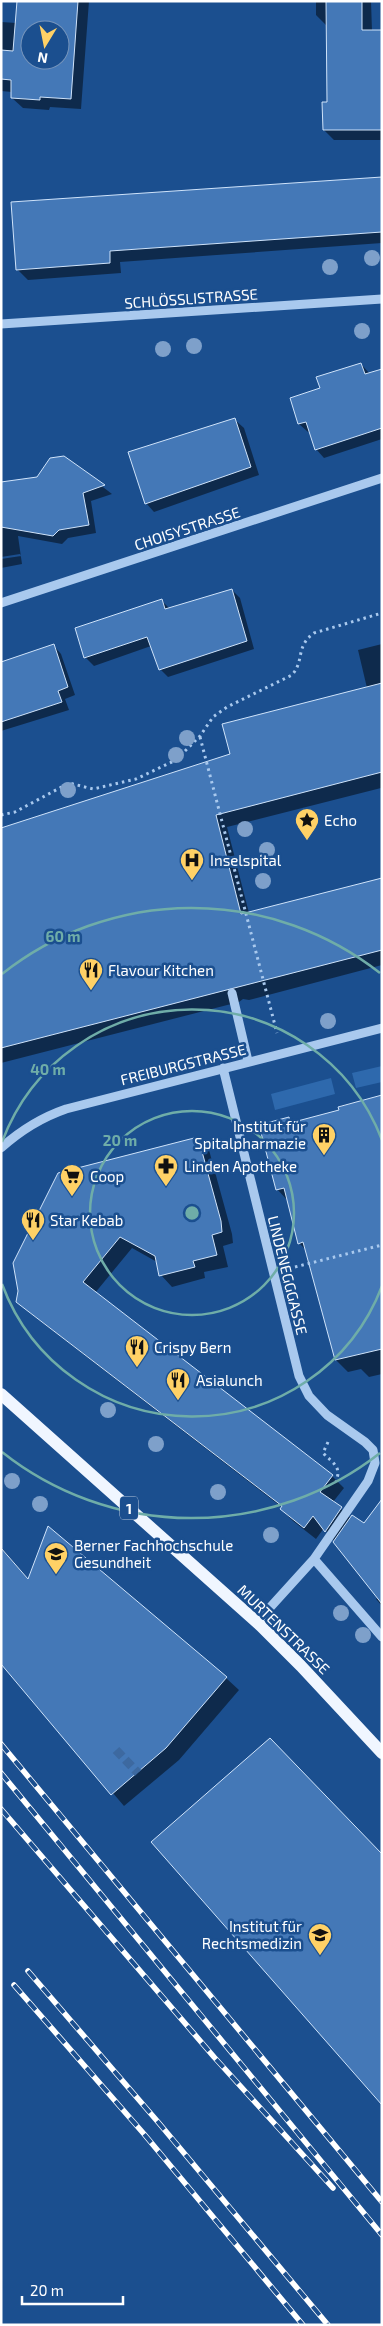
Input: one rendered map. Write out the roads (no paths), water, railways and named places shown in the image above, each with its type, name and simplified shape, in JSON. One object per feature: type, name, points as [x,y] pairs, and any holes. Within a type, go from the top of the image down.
[{"type":"main road","name":"MURTENSTRASSE","points":[[1,1394],[256,1623],[301,1666],[382,1753]]},
{"type":"street","name":"SCHLÖSSLISTRASSE","points":[[1,324],[382,299]]},
{"type":"street","name":"CHOISYSTRASSE","points":[[1,603],[382,478]]},
{"type":"street","points":[[232,992],[248,1061]]},
{"type":"street","name":"FREIBURGSTRASSE","points":[[1,1148],[20,1131],[47,1116],[99,1099],[382,1028]]},
{"type":"street","name":"LINDENEGGGASSE","points":[[223,1068],[299,1376],[309,1396],[327,1415],[365,1442],[373,1450],[375,1458],[373,1472],[314,1558]]},
{"type":"street","points":[[256,1623],[314,1558],[382,1637]]},
{"type":"tunnel","points":[[116,1750],[138,1773]]},
{"type":"railway","points":[[1,1744],[382,2202]]},
{"type":"railway","points":[[1,1773],[382,2235]]},
{"type":"railway","points":[[1,1809],[214,2057],[333,2188]]},
{"type":"railway","points":[[28,1971],[158,2122],[328,2325]]},
{"type":"railway","points":[[14,1985],[144,2134],[303,2325]]},
{"type":"place","name":"Echo","points":[[307,841]]},
{"type":"place","name":"Inselspital","points":[[192,881]]},
{"type":"place","name":"Flavour Kitchen","points":[[91,991]]},
{"type":"place","name":"Institut für Spitalpharmazie","points":[[324,1156]]},
{"type":"place","name":"Linden Apotheke","points":[[166,1187]]},
{"type":"place","name":"Coop","points":[[72,1197]]},
{"type":"place","name":"Star Kebab","points":[[33,1241]]},
{"type":"place","name":"Crispy Bern","points":[[137,1368]]},
{"type":"place","name":"Asialunch","points":[[178,1401]]},
{"type":"place","name":"Berner Fachhochschule Gesundheit","points":[[56,1575]]},
{"type":"place","name":"Institut für Rechtsmedizin","points":[[320,1956]]}]
